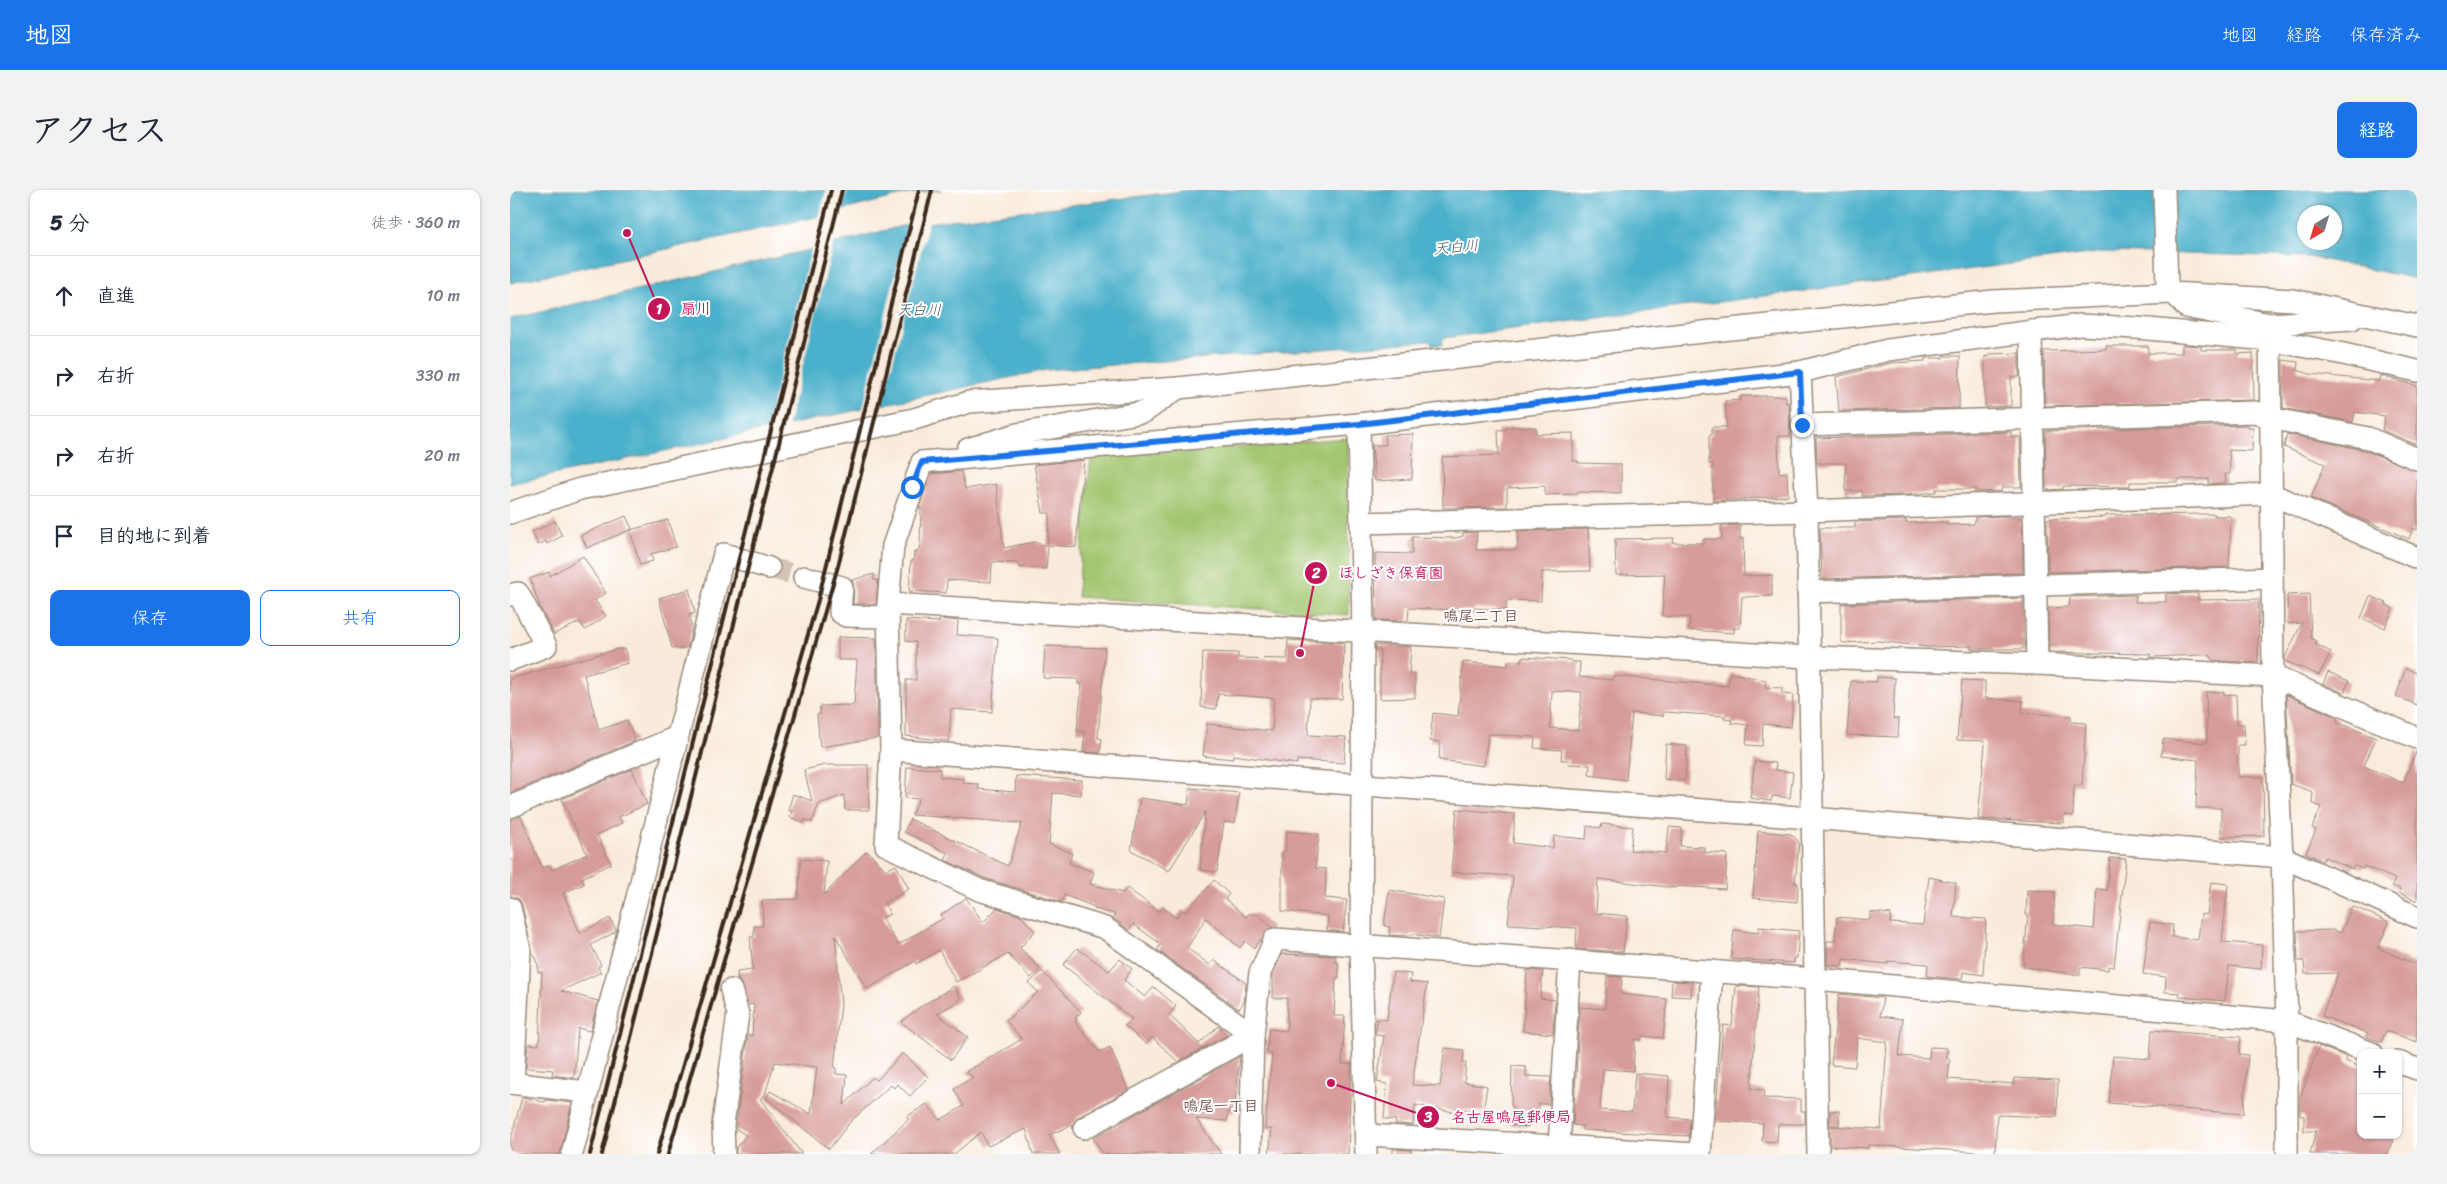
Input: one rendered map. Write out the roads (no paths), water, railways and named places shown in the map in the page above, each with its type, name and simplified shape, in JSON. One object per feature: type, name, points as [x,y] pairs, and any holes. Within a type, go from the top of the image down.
[{"type":"street","points":[[2164,190],[2169,289],[2186,307],[2339,353],[2417,371]]},
{"type":"street","points":[[510,514],[580,488],[914,419],[969,402],[1178,388],[1993,301],[2169,289],[2294,300],[2417,326]]},
{"type":"street","points":[[922,462],[1359,424],[1800,372],[1888,350],[2080,325],[2269,332],[2381,318]]},
{"type":"street","points":[[2031,331],[2037,664]]},
{"type":"street","points":[[2269,332],[2273,676],[2282,858],[2287,1021],[2287,1154]]},
{"type":"street","points":[[1800,372],[1807,511],[1818,1154]]},
{"type":"street","points":[[922,462],[1017,434],[1144,412],[1178,388]]},
{"type":"street","points":[[1802,425],[2033,416],[2255,412],[2270,418],[2368,438],[2417,459]]},
{"type":"street","points":[[1359,424],[1363,631],[1361,944],[1366,1144],[1559,1146],[1696,1154]]},
{"type":"street","points":[[922,462],[894,546],[888,611],[891,750],[886,845],[980,890],[1105,928],[1253,1035]]},
{"type":"street","points":[[1361,523],[2034,504],[2271,494],[2417,558]]},
{"type":"street","points":[[572,1154],[586,1092],[724,554],[769,568]]},
{"type":"street","points":[[804,577],[842,587],[840,612],[846,616],[888,611],[1363,631],[1808,657],[2037,664],[2273,676],[2417,738]]},
{"type":"street","points":[[1808,592],[2272,578]]},
{"type":"street","points":[[510,595],[518,593],[546,646],[510,660]]},
{"type":"street","points":[[510,807],[677,737]]},
{"type":"street","points":[[891,750],[1811,818],[2282,858],[2417,917]]},
{"type":"street","points":[[510,908],[520,950],[511,1083],[586,1092]]},
{"type":"street","points":[[1250,1154],[1253,1035],[1260,973],[1275,939],[1815,979],[2287,1021],[2361,1049]]},
{"type":"street","points":[[1559,1146],[1570,960]]},
{"type":"street","points":[[1700,1154],[1712,971]]},
{"type":"street","points":[[724,1154],[723,1124],[738,1014],[731,990]]},
{"type":"street","points":[[1084,1128],[1253,1035]]},
{"type":"street","points":[[2402,1063],[2417,1069]]},
{"type":"water","points":[[510,190],[941,190],[907,194],[811,218],[510,283]]},
{"type":"water","name":"天白川","points":[[1190,190],[2417,190],[2417,279],[2310,257],[2104,252],[1443,338],[1442,345],[1432,345],[1430,341],[1046,370],[510,484],[510,319],[809,250],[902,226]]},
{"type":"tunnel","points":[[769,568],[804,577]]},
{"type":"railway","points":[[590,1154],[831,190]]},
{"type":"railway","points":[[602,1154],[842,190]]},
{"type":"railway","points":[[657,1154],[818,600],[919,190]]},
{"type":"railway","points":[[668,1154],[838,566],[932,190]]},
{"type":"place","name":"扇川","points":[[627,233]]},
{"type":"place","name":"ほしざき保育園","points":[[1300,653]]},
{"type":"place","name":"名古屋鳴尾郵便局","points":[[1331,1083]]},
{"type":"district","name":"鳴尾二丁目","points":[[1481,616]]},
{"type":"district","name":"鳴尾一丁目","points":[[1221,1106]]}]
